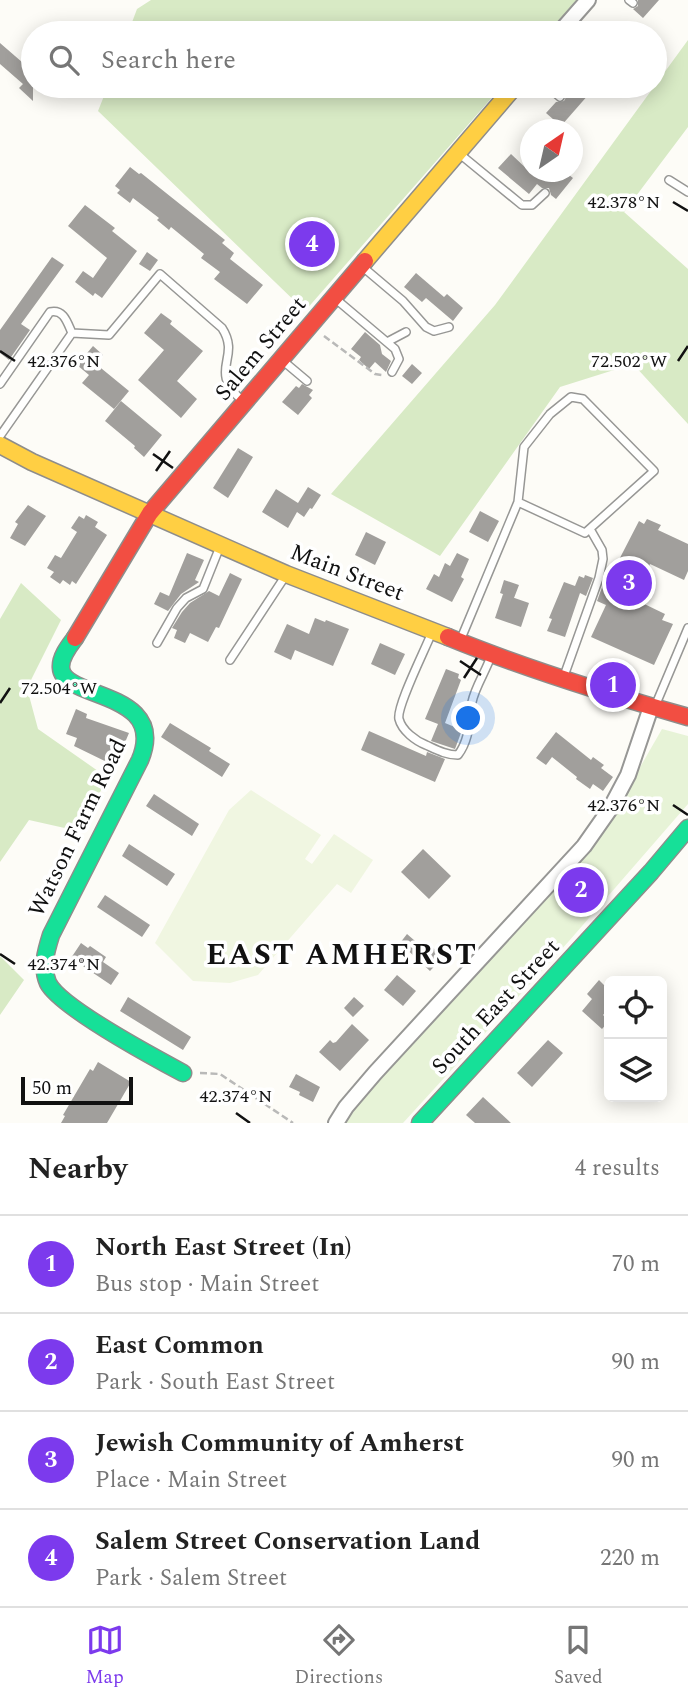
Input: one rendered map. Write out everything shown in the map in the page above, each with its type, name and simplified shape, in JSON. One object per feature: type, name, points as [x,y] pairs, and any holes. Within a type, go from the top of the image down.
[{"type":"street","points":[[572,21],[588,0]]},
{"type":"street","name":"Salem Street","points":[[150,513],[504,98]]},
{"type":"street","name":"Main Street","points":[[0,445],[32,462],[286,574],[492,655],[688,717]]},
{"type":"street","name":"Watson Farm Road","points":[[150,513],[60,665],[64,676],[72,682],[115,701],[134,714],[146,741],[140,760],[51,935],[43,957],[49,986],[58,997],[145,1053],[183,1073]]},
{"type":"street","name":"South East Street","points":[[336,1123],[375,1073],[584,846],[610,809],[628,775],[653,707]]},
{"type":"street","name":"South East Street","points":[[420,1123],[685,838]]},
{"type":"lane","points":[[458,152],[522,205],[532,205],[545,193]]},
{"type":"lane","points":[[669,180],[688,192]]},
{"type":"lane","points":[[361,266],[403,301],[426,327],[434,331],[449,327]]},
{"type":"lane","points":[[72,333],[109,335],[160,274],[222,328],[228,337],[225,382],[244,403]]},
{"type":"lane","points":[[334,297],[395,349],[399,359],[391,372]]},
{"type":"lane","points":[[0,384],[50,312],[56,310],[63,314],[72,333]]},
{"type":"lane","points":[[387,342],[406,332]]},
{"type":"lane","points":[[0,436],[72,333]]},
{"type":"lane","points":[[282,359],[307,381]]},
{"type":"lane","points":[[460,641],[517,502],[524,447],[550,414],[571,397],[583,398],[654,471],[585,533],[517,502]]},
{"type":"lane","points":[[562,679],[599,578],[603,559],[602,550],[590,529]]},
{"type":"lane","points":[[157,643],[177,608],[186,598],[203,589],[220,545]]},
{"type":"lane","points":[[230,660],[286,574]]},
{"type":"lane","points":[[653,707],[688,628]]},
{"type":"lane","points":[[432,631],[401,704],[399,719],[403,728],[419,742],[447,755],[457,755],[462,749],[471,726],[472,701],[492,655]]},
{"type":"path","points":[[310,325],[375,374],[384,375],[391,372]]},
{"type":"path","points":[[356,360],[361,357]]},
{"type":"path","points":[[183,1073],[220,1074],[293,1123]]},
{"type":"green space","points":[[151,0],[577,0],[559,21],[132,21],[137,9]]},
{"type":"green space","points":[[688,40],[688,127],[624,212],[688,269],[688,424],[633,364],[560,387],[440,556],[331,494],[495,305],[646,98],[667,98],[667,69]]},
{"type":"green space","points":[[103,98],[491,98],[305,311],[98,111]]},
{"type":"green space","points":[[21,583],[61,620],[27,688],[38,729],[108,778],[78,831],[29,820],[0,862],[0,619]]},
{"type":"green space","points":[[662,729],[688,736],[688,804],[569,941],[403,1123],[344,1123],[351,1110],[623,797]]},
{"type":"green space","points":[[251,790],[321,835],[305,859],[312,864],[334,834],[373,860],[351,893],[337,884],[258,975],[230,983],[193,981],[155,943],[229,810]]},
{"type":"green space","points":[[0,956],[24,980],[0,1015]]},
{"type":"building","points":[[638,0],[659,0],[643,18],[633,9],[638,6]]},
{"type":"building","points":[[0,43],[21,61],[21,82],[0,64]]},
{"type":"building","points":[[566,98],[586,98],[567,119],[553,119],[546,113],[556,102],[564,101]]},
{"type":"building","points":[[511,154],[520,163],[520,182],[570,182],[556,199],[549,188],[542,188],[537,184],[529,194],[498,168]]},
{"type":"building","points":[[130,167],[225,240],[222,243],[234,253],[230,259],[263,285],[247,304],[214,279],[220,272],[201,258],[204,254],[171,227],[169,230],[157,220],[159,218],[133,198],[130,203],[117,193],[120,190],[115,186]]},
{"type":"building","points":[[85,205],[115,228],[112,231],[137,251],[102,298],[95,293],[93,296],[75,282],[83,271],[93,278],[107,258],[68,226]]},
{"type":"building","points":[[147,252],[158,260],[150,271],[139,264]]},
{"type":"building","points":[[52,257],[64,265],[21,324],[30,330],[9,360],[0,353],[0,330]]},
{"type":"building","points":[[416,273],[444,297],[447,294],[463,308],[453,321],[426,298],[422,302],[404,287]]},
{"type":"building","points":[[161,313],[172,321],[170,324],[203,351],[177,381],[197,399],[181,418],[138,380],[164,350],[144,333]]},
{"type":"building","points":[[365,332],[380,345],[382,354],[391,361],[386,372],[375,362],[369,369],[351,349]]},
{"type":"building","points":[[93,346],[103,355],[96,364],[129,391],[114,409],[82,383],[89,375],[77,365]]},
{"type":"building","points":[[412,364],[422,373],[412,384],[402,376]]},
{"type":"building","points":[[302,384],[313,390],[309,395],[312,398],[298,415],[282,402],[296,386],[299,388]]},
{"type":"building","points":[[121,401],[162,435],[144,457],[105,421]]},
{"type":"building","points":[[238,448],[253,457],[228,498],[213,488]]},
{"type":"building","points":[[308,487],[321,495],[304,517],[297,512],[288,528],[262,512],[276,489],[298,503]]},
{"type":"building","points":[[28,505],[46,516],[25,546],[10,538],[18,524],[15,522]]},
{"type":"building","points":[[480,511],[499,521],[488,542],[469,532]]},
{"type":"building","points":[[86,515],[98,522],[95,527],[107,535],[76,584],[72,581],[70,585],[63,580],[60,584],[50,577],[54,572],[47,568],[55,555],[61,558],[77,532],[71,528],[79,516],[84,519]]},
{"type":"building","points":[[647,519],[661,525],[658,530],[688,544],[688,571],[684,580],[650,564],[634,599],[665,614],[662,620],[673,624],[654,665],[591,637],[606,605],[597,601],[604,582],[607,583],[639,521],[644,524]]},
{"type":"building","points":[[366,532],[386,542],[375,565],[355,555]]},
{"type":"building","points":[[187,553],[204,560],[195,580],[199,582],[181,594],[168,611],[154,604],[160,592],[169,596]]},
{"type":"building","points":[[457,553],[469,559],[461,577],[464,579],[452,602],[426,589],[434,574],[439,577],[445,563],[450,566]]},
{"type":"building","points":[[230,573],[242,579],[219,628],[216,627],[208,642],[190,633],[185,643],[174,638],[177,630],[172,628],[182,612],[190,603],[209,591],[219,596]]},
{"type":"building","points":[[585,575],[593,578],[586,596],[580,593],[565,637],[547,631],[552,619],[549,618],[564,582],[575,586],[579,576],[584,578]]},
{"type":"building","points":[[504,580],[519,585],[514,598],[500,593]]},
{"type":"building","points":[[503,594],[529,603],[521,627],[495,618]]},
{"type":"building","points":[[315,618],[349,629],[333,666],[295,650],[291,660],[274,652],[287,624],[309,634]]},
{"type":"building","points":[[380,643],[405,654],[395,675],[371,664]]},
{"type":"building","points":[[446,669],[459,674],[458,678],[461,680],[445,723],[462,730],[455,749],[431,741],[438,724],[425,719]]},
{"type":"building","points":[[76,709],[87,714],[86,718],[129,733],[115,766],[74,746],[77,738],[66,734]]},
{"type":"building","points":[[170,723],[211,748],[209,751],[230,764],[222,777],[161,737]]},
{"type":"building","points":[[369,731],[426,756],[427,752],[445,759],[435,782],[361,750]]},
{"type":"building","points":[[556,732],[591,760],[593,757],[604,765],[601,768],[613,777],[603,791],[593,784],[590,789],[552,757],[546,765],[536,758]]},
{"type":"building","points":[[154,794],[199,824],[192,836],[146,806]]},
{"type":"building","points":[[129,844],[175,874],[167,886],[122,856]]},
{"type":"building","points":[[423,849],[451,876],[429,899],[401,872]]},
{"type":"building","points":[[105,895],[150,925],[142,937],[97,907]]},
{"type":"building","points":[[407,934],[422,947],[427,942],[443,957],[430,971],[400,943]]},
{"type":"building","points":[[81,943],[106,957],[103,962],[119,973],[111,985],[71,958]]},
{"type":"building","points":[[397,975],[416,991],[403,1006],[384,990]]},
{"type":"building","points":[[599,980],[604,985],[602,1029],[582,1011],[592,999],[587,994]]},
{"type":"building","points":[[128,997],[191,1037],[183,1050],[120,1011]]},
{"type":"building","points":[[354,997],[364,1006],[353,1017],[344,1008]]},
{"type":"building","points":[[352,1024],[369,1040],[340,1071],[319,1052],[330,1040],[336,1042]]},
{"type":"building","points":[[548,1040],[563,1053],[532,1087],[517,1073]]},
{"type":"building","points":[[98,1062],[131,1082],[107,1123],[61,1123],[90,1069],[93,1071]]},
{"type":"building","points":[[296,1074],[320,1087],[313,1102],[289,1087]]},
{"type":"building","points":[[483,1097],[511,1123],[475,1123],[466,1115]]},
{"type":"traffic: fast","points":[[75,638],[62,660],[61,668],[66,678],[128,709],[140,721],[145,737],[140,760],[51,935],[45,959],[46,977],[56,993],[70,1005],[183,1073]]},
{"type":"traffic: fast","points":[[420,1123],[651,872],[688,828]]},
{"type":"traffic: slow","points":[[365,261],[505,98]]},
{"type":"traffic: slow","points":[[0,445],[32,462],[286,574],[448,637]]},
{"type":"traffic: jam","points":[[75,638],[150,513],[365,261]]},
{"type":"traffic: jam","points":[[448,637],[507,660],[688,717]]},
{"type":"place","name":"Salem Street Conservation Land","points":[[312,244]]},
{"type":"place","name":"Jewish Community of Amherst","points":[[629,583]]},
{"type":"place","name":"North East Street (In)","points":[[613,685]]},
{"type":"place","name":"East Common","points":[[581,890]]},
{"type":"district","name":"EAST AMHERST","points":[[342,955]]}]
